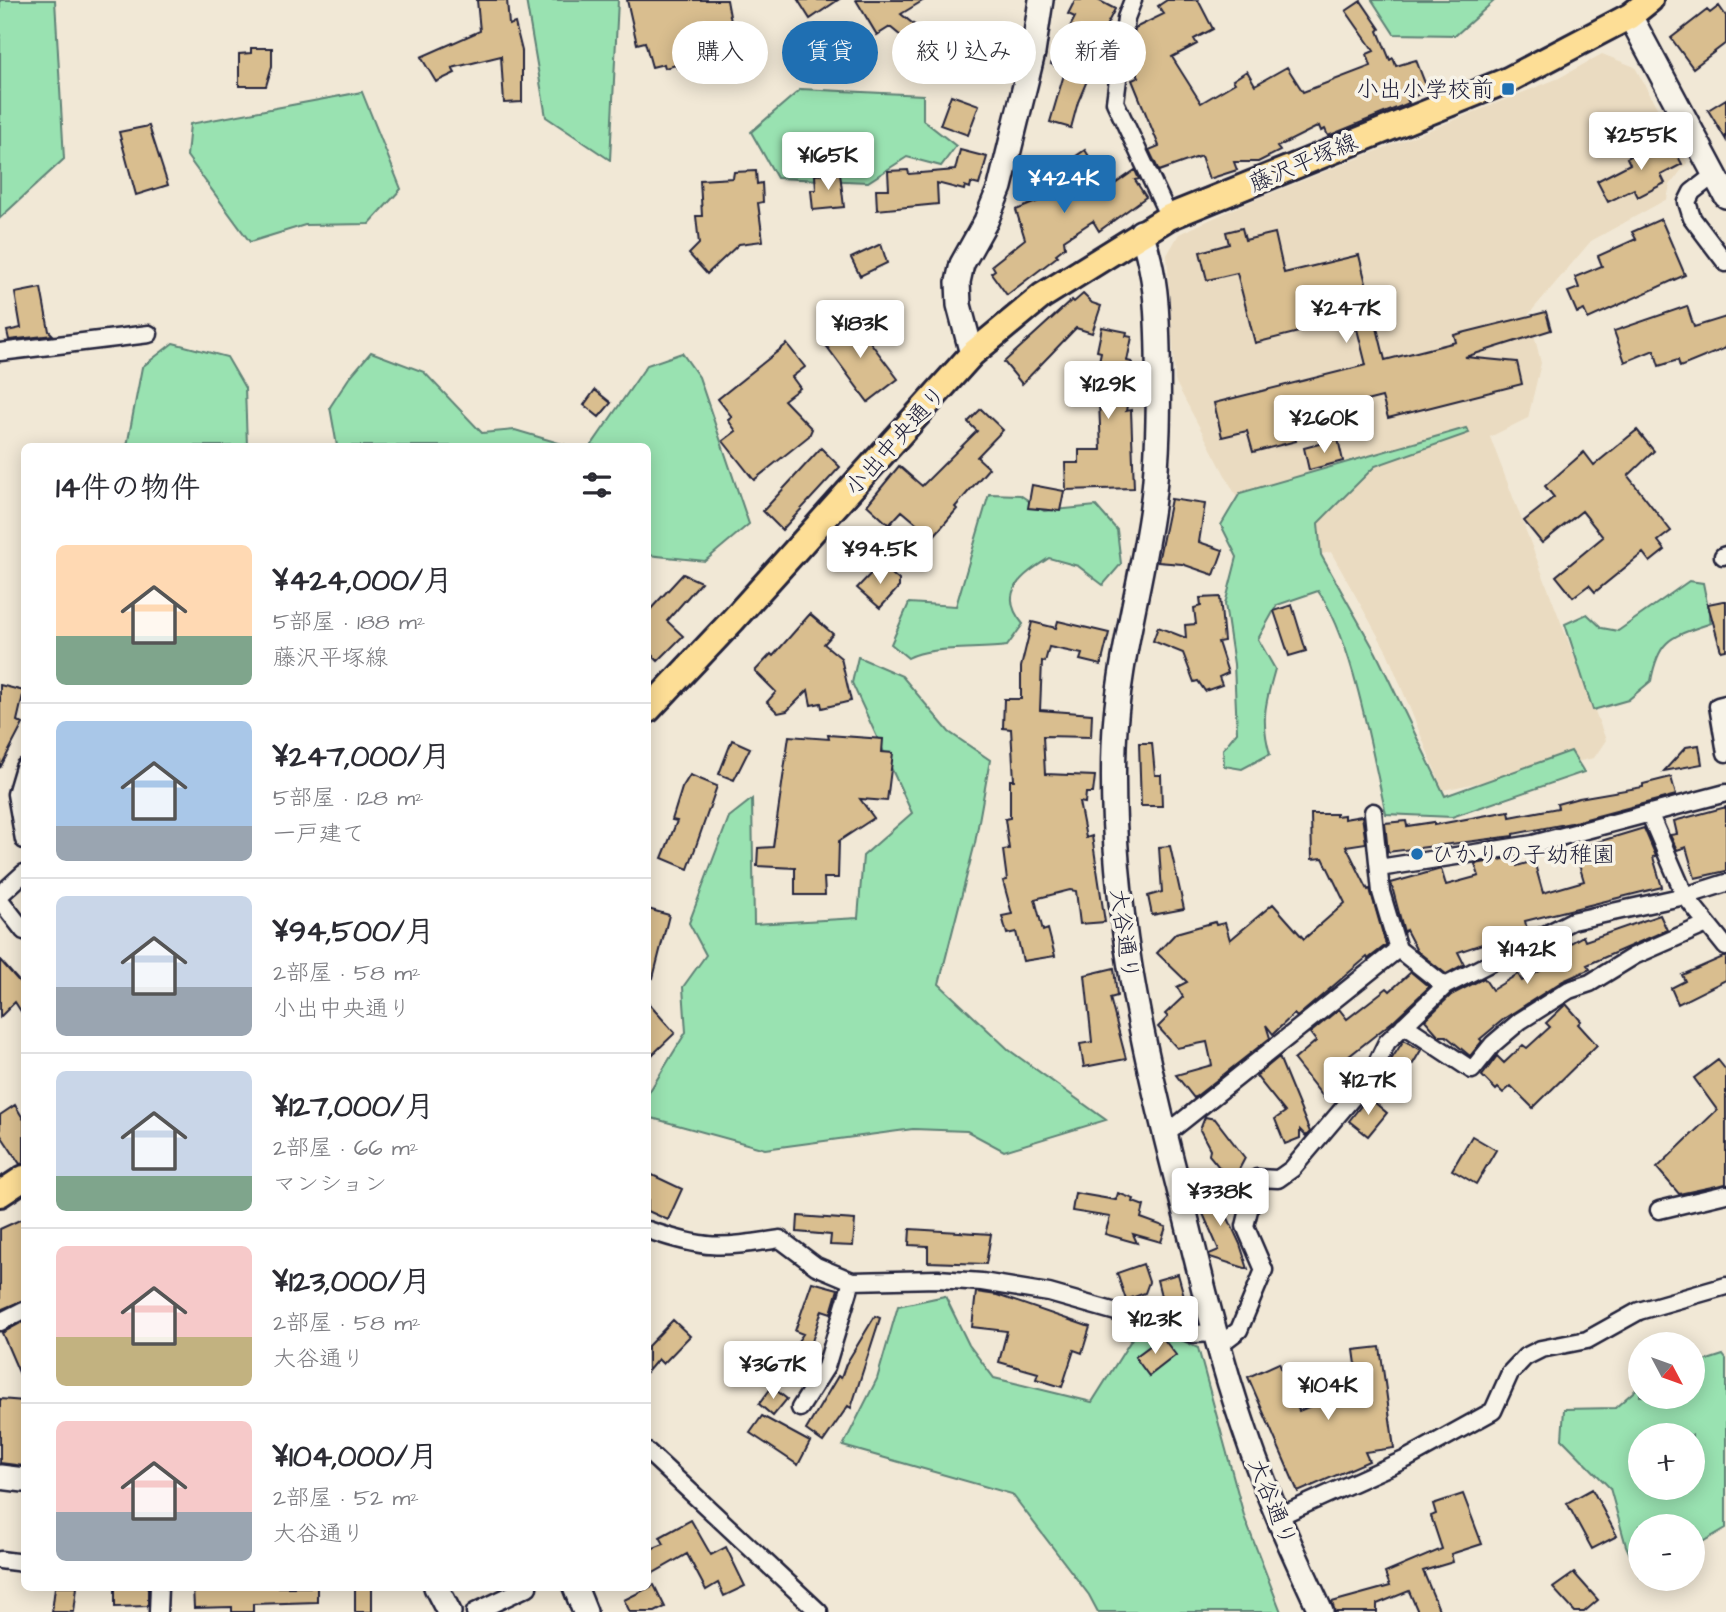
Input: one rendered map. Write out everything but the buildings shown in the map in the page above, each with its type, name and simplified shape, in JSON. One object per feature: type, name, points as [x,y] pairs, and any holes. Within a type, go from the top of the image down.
[{"type":"main road","name":"藤沢平塚線","points":[[972,354],[1042,296],[1141,232],[1170,217],[1508,80],[1630,16],[1650,0]]},
{"type":"main road","name":"小出中央通り","points":[[651,707],[733,620],[972,354]]},
{"type":"main road","points":[[0,1194],[21,1180]]},
{"type":"street","points":[[972,354],[959,305],[958,282],[962,264],[986,221],[1000,187],[1033,53],[1041,0]]},
{"type":"street","points":[[1133,0],[1126,18],[1115,102],[1170,217]]},
{"type":"street","points":[[1630,16],[1726,196]]},
{"type":"street","points":[[1714,175],[1692,192],[1687,202],[1692,218],[1726,263]]},
{"type":"street","name":"大谷通り","points":[[1141,232],[1155,275],[1158,417],[1153,504],[1118,694],[1114,746],[1115,859],[1138,1016],[1217,1339],[1244,1429],[1277,1517],[1321,1612]]},
{"type":"street","points":[[0,352],[149,334]]},
{"type":"street","points":[[1726,704],[1718,706],[1726,753]]},
{"type":"street","points":[[21,777],[16,794],[21,823]]},
{"type":"street","points":[[1379,869],[1533,844],[1726,793]]},
{"type":"street","points":[[1373,812],[1381,892],[1398,950],[1445,986]]},
{"type":"street","points":[[1650,815],[1685,896],[1726,947]]},
{"type":"street","points":[[21,876],[0,897],[21,927]]},
{"type":"street","points":[[651,1231],[692,1245],[718,1248],[780,1239],[816,1266],[852,1281],[938,1279],[982,1282],[1049,1293],[1217,1339],[1239,1330],[1264,1270],[1245,1226],[1257,1178],[1278,1179],[1292,1170],[1370,1077],[1387,1042],[1445,986],[1572,921],[1685,896],[1726,883]]},
{"type":"street","points":[[1404,1025],[1472,1070],[1493,1044],[1520,1021],[1569,990],[1590,983],[1634,956],[1707,924]]},
{"type":"street","points":[[1165,1135],[1398,950]]},
{"type":"street","points":[[1659,1210],[1726,1194]]},
{"type":"street","points":[[800,1408],[827,1367],[852,1281]]},
{"type":"street","points":[[1277,1517],[1406,1459],[1493,1410],[1510,1373],[1525,1357],[1541,1349],[1587,1340],[1639,1311],[1726,1286]]},
{"type":"street","points":[[0,1322],[21,1312]]},
{"type":"street","points":[[651,1455],[819,1612]]},
{"type":"street","points":[[0,1477],[21,1480]]},
{"type":"street","points":[[0,1560],[21,1563]]},
{"type":"street","points":[[158,1612],[159,1591]]},
{"type":"street","points":[[438,1591],[449,1612]]},
{"type":"street","points":[[475,1612],[520,1591]]},
{"type":"street","points":[[577,1591],[585,1612]]},
{"type":"shaded area","points":[[1602,54],[1635,67],[1687,163],[1670,185],[1667,199],[1591,241],[1529,314],[1541,363],[1528,418],[1490,437],[1606,740],[1594,758],[1443,790],[1387,652],[1331,552],[1254,569],[1241,505],[1175,381],[1167,255],[1179,234],[1244,204],[1559,78]]},
{"type":"green space","points":[[0,0],[55,0],[64,159],[0,218]]},
{"type":"green space","points":[[526,0],[618,0],[610,160],[546,117]]},
{"type":"green space","points":[[1372,0],[1495,0],[1456,35],[1394,34]]},
{"type":"green space","points":[[801,89],[923,95],[923,120],[956,146],[941,166],[907,157],[868,182],[777,178],[751,132]]},
{"type":"green space","points":[[362,92],[401,189],[369,224],[305,225],[250,242],[187,156],[190,124]]},
{"type":"green space","points":[[173,343],[227,357],[245,388],[247,443],[128,443],[142,367]]},
{"type":"green space","points":[[371,352],[424,372],[482,433],[515,430],[559,443],[336,443],[330,407]]},
{"type":"green space","points":[[682,353],[699,377],[749,524],[705,561],[651,555],[651,443],[593,443],[647,365]]},
{"type":"green space","points":[[1466,428],[1469,433],[1375,466],[1318,523],[1321,555],[1376,653],[1445,796],[1571,751],[1584,772],[1452,817],[1386,814],[1351,666],[1330,612],[1318,591],[1277,605],[1258,639],[1275,669],[1265,711],[1265,731],[1270,754],[1242,769],[1224,766],[1223,749],[1237,732],[1234,664],[1225,604],[1237,557],[1221,525],[1240,493]]},
{"type":"green space","points":[[989,494],[1020,495],[1044,511],[1096,506],[1117,530],[1121,564],[1103,585],[1078,566],[1049,558],[1016,585],[1012,603],[1023,624],[1007,646],[941,650],[908,658],[891,644],[909,603],[956,606]]},
{"type":"green space","points":[[1689,581],[1703,583],[1711,623],[1669,641],[1658,655],[1651,681],[1628,700],[1593,710],[1565,624],[1587,614],[1602,628],[1618,631]]},
{"type":"green space","points":[[858,657],[902,676],[949,732],[990,760],[975,843],[939,984],[1009,1050],[1106,1120],[1004,1151],[967,1131],[913,1129],[765,1149],[651,1118],[651,1089],[686,1032],[683,987],[706,955],[689,923],[729,817],[752,799],[754,924],[858,918],[863,856],[912,813],[852,683]]},
{"type":"green space","points":[[945,1296],[969,1345],[994,1378],[1092,1402],[1135,1334],[1167,1333],[1198,1348],[1245,1519],[1281,1612],[1098,1612],[1089,1595],[1012,1494],[843,1446],[877,1379],[898,1306]]},
{"type":"green space","points":[[1723,1355],[1726,1359],[1726,1528],[1705,1540],[1705,1514],[1628,1514],[1628,1550],[1610,1488],[1562,1439],[1564,1409],[1615,1408],[1628,1397],[1628,1409],[1705,1409],[1705,1361]]},
{"type":"place","name":"小出小学校前","points":[[1508,89]]},
{"type":"place","name":"ひかりの子幼稚園","points":[[1417,854]]}]
